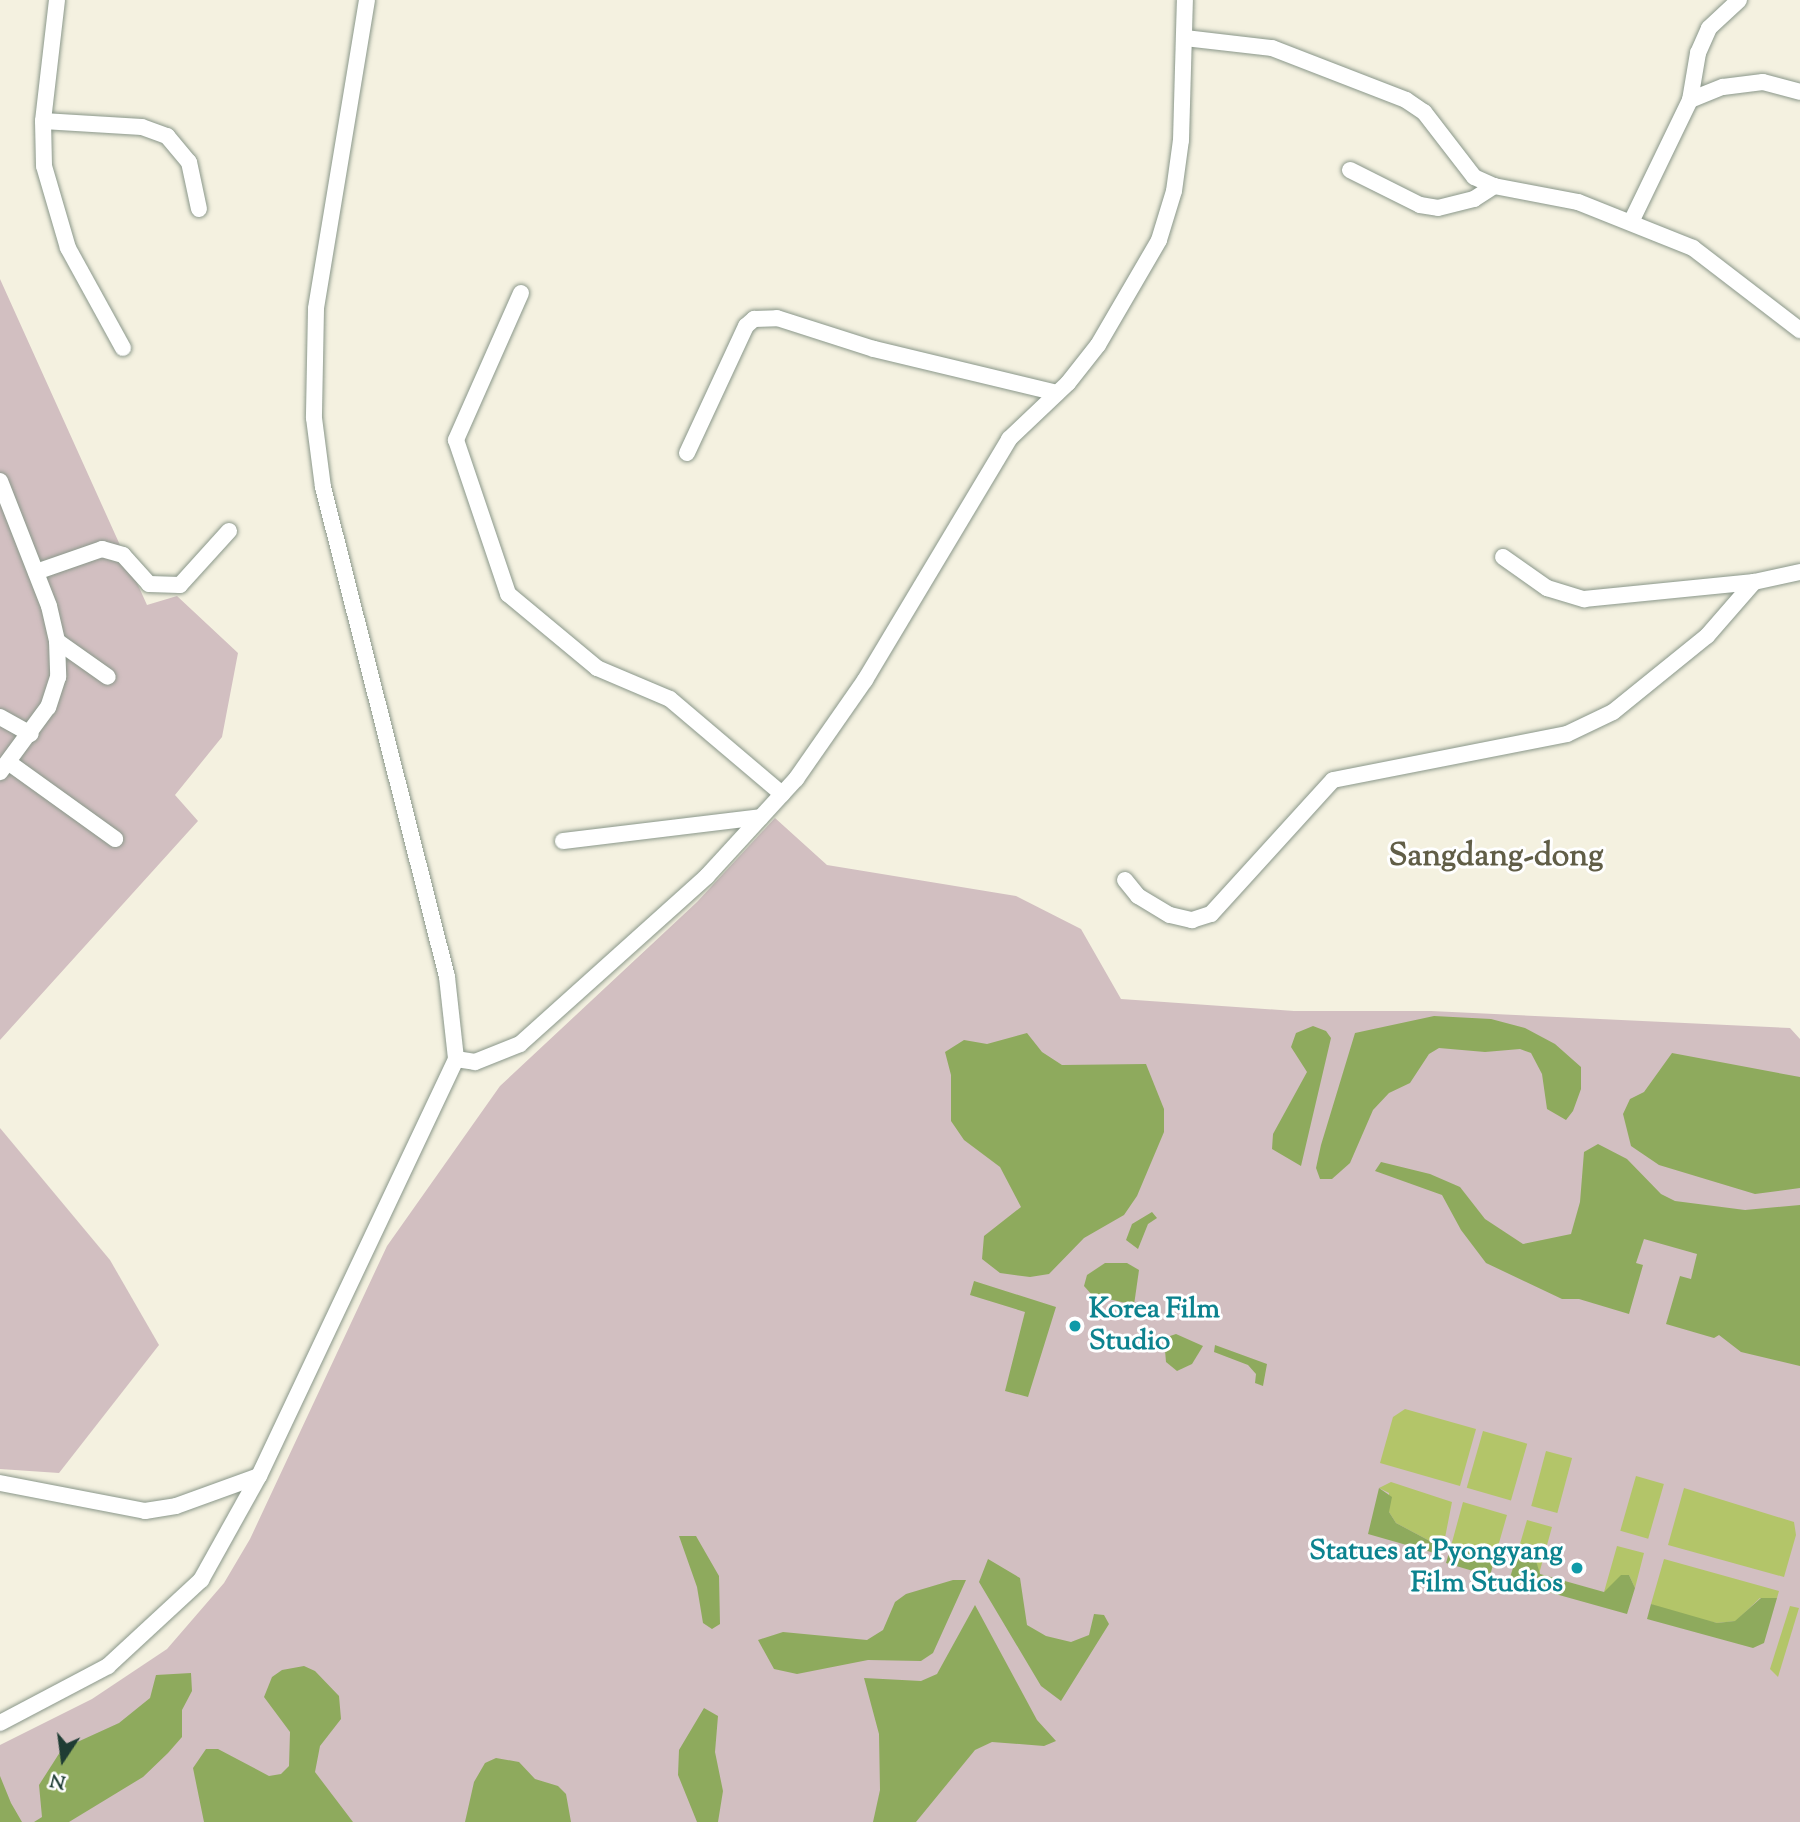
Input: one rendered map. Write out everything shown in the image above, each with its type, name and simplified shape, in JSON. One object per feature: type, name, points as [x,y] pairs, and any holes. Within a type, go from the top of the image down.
[{"type":"street","points":[[57,0],[43,121],[44,166],[68,248],[123,348]]},
{"type":"street","points":[[0,1723],[108,1666],[174,1609],[201,1580],[259,1476],[456,1059],[447,977],[334,534],[314,418],[316,309],[367,0]]},
{"type":"street","points":[[456,1059],[475,1062],[520,1044],[697,886],[782,794],[865,680],[1009,439],[1057,393],[1098,345],[1132,293],[1159,240],[1174,191],[1181,140],[1185,0]]},
{"type":"street","points":[[1632,220],[1690,100],[1698,53],[1709,28],[1739,0]]},
{"type":"street","points":[[1185,38],[1272,48],[1406,100],[1424,112],[1474,177],[1494,186],[1530,189],[1632,220],[1720,265],[1800,330]]},
{"type":"street","points":[[1690,100],[1723,87],[1763,82],[1800,92]]},
{"type":"street","points":[[43,121],[142,127],[167,136],[189,162],[199,209]]},
{"type":"street","points":[[1350,170],[1420,205],[1438,208],[1474,199],[1494,186]]},
{"type":"street","points":[[521,293],[456,440],[508,594],[597,668],[670,699],[782,794]]},
{"type":"street","points":[[687,453],[746,326],[754,319],[778,318],[893,354],[1057,393]]},
{"type":"street","points":[[0,481],[36,572],[57,641],[58,677],[48,707],[31,734],[4,767],[115,839]]},
{"type":"street","points":[[36,572],[102,549],[124,555],[149,584],[180,585],[229,531]]},
{"type":"street","points":[[1503,557],[1548,588],[1584,599],[1754,582],[1800,572]]},
{"type":"street","points":[[1125,880],[1138,896],[1170,915],[1192,919],[1211,914],[1334,779],[1531,743],[1594,723],[1707,636],[1754,582]]},
{"type":"street","points":[[57,641],[108,677]]},
{"type":"street","points":[[0,717],[31,734]]},
{"type":"street","points":[[563,841],[761,817]]},
{"type":"street","points":[[0,1483],[145,1511],[176,1506],[259,1476]]},
{"type":"shaded area","points":[[0,279],[147,605],[177,596],[238,653],[222,737],[175,795],[198,821],[0,1040]]},
{"type":"shaded area","name":"Korea Film Studio","points":[[775,818],[827,865],[1016,896],[1081,929],[1121,999],[1294,1011],[1431,1011],[1790,1028],[1800,1039],[1800,1822],[0,1822],[0,1745],[92,1699],[167,1649],[224,1583],[250,1539],[387,1246],[500,1086],[697,902]]},
{"type":"shaded area","points":[[0,1128],[110,1260],[159,1345],[59,1473],[0,1469]]},
{"type":"green space","points":[[1434,1016],[1491,1019],[1525,1028],[1555,1044],[1581,1067],[1581,1089],[1573,1111],[1566,1120],[1547,1109],[1542,1074],[1531,1053],[1520,1049],[1485,1052],[1439,1048],[1429,1054],[1410,1083],[1389,1093],[1373,1110],[1350,1163],[1332,1179],[1320,1179],[1316,1168],[1321,1145],[1355,1033]]},
{"type":"green space","points":[[1313,1026],[1326,1031],[1331,1038],[1301,1166],[1272,1149],[1273,1134],[1307,1072],[1291,1047],[1296,1033]]},
{"type":"green space","points":[[1027,1033],[1042,1052],[1062,1065],[1146,1064],[1164,1109],[1164,1132],[1137,1196],[1124,1215],[1084,1238],[1049,1274],[1030,1277],[1000,1273],[982,1259],[984,1236],[1021,1207],[1000,1167],[964,1140],[951,1121],[951,1075],[945,1052],[964,1040],[987,1044]]},
{"type":"green space","points":[[1672,1053],[1800,1077],[1800,1188],[1755,1194],[1659,1165],[1631,1146],[1623,1114],[1630,1099],[1644,1092]]},
{"type":"green space","points":[[1598,1144],[1627,1159],[1661,1194],[1675,1201],[1745,1210],[1800,1205],[1800,1366],[1741,1352],[1719,1335],[1714,1338],[1666,1324],[1680,1276],[1691,1279],[1697,1254],[1644,1239],[1636,1263],[1643,1265],[1629,1314],[1579,1299],[1562,1299],[1486,1263],[1461,1230],[1442,1195],[1375,1171],[1381,1162],[1430,1174],[1460,1187],[1485,1219],[1523,1244],[1571,1234],[1580,1202],[1584,1152]]},
{"type":"green space","points":[[1152,1212],[1157,1218],[1148,1224],[1138,1249],[1126,1240],[1132,1224]]},
{"type":"green space","points":[[1105,1263],[1127,1263],[1139,1270],[1134,1305],[1092,1295],[1084,1286],[1087,1275]]},
{"type":"green space","points":[[974,1281],[1056,1307],[1028,1397],[1005,1391],[1025,1312],[970,1295]]},
{"type":"green space","points":[[1176,1334],[1203,1346],[1192,1364],[1177,1371],[1166,1362],[1164,1338]]},
{"type":"green space","points":[[1215,1345],[1267,1364],[1263,1386],[1255,1383],[1256,1374],[1248,1365],[1214,1352]]},
{"type":"green space","points":[[1405,1409],[1476,1429],[1460,1486],[1380,1463],[1393,1417]]},
{"type":"green space","points":[[1483,1431],[1527,1444],[1511,1500],[1467,1488]]},
{"type":"green space","points":[[1546,1451],[1572,1458],[1557,1513],[1531,1506]]},
{"type":"green space","points":[[1636,1476],[1664,1484],[1648,1539],[1620,1531]]},
{"type":"green space","points":[[1391,1482],[1452,1502],[1443,1548],[1396,1523],[1389,1512],[1389,1493],[1379,1488]]},
{"type":"green space","points":[[1379,1488],[1392,1497],[1389,1512],[1396,1523],[1443,1548],[1438,1554],[1368,1534]]},
{"type":"green space","points":[[1684,1488],[1794,1522],[1796,1535],[1784,1577],[1668,1545]]},
{"type":"green space","points":[[1463,1502],[1507,1515],[1495,1557],[1480,1557],[1451,1546]]},
{"type":"green space","points":[[1527,1520],[1552,1527],[1539,1574],[1532,1544],[1515,1561]]},
{"type":"green space","points":[[679,1536],[696,1536],[719,1576],[720,1624],[712,1629],[703,1623],[697,1587]]},
{"type":"green space","points":[[1531,1544],[1540,1574],[1604,1592],[1621,1575],[1629,1575],[1635,1588],[1627,1614],[1509,1581],[1515,1561]]},
{"type":"green space","points":[[1451,1546],[1480,1557],[1495,1557],[1490,1576],[1446,1563]]},
{"type":"green space","points":[[1617,1546],[1644,1553],[1635,1588],[1629,1575],[1604,1592]]},
{"type":"green space","points":[[988,1559],[1020,1578],[1027,1625],[1046,1636],[1071,1642],[1089,1635],[1094,1614],[1104,1615],[1109,1624],[1061,1701],[1041,1686],[979,1582]]},
{"type":"green space","points":[[1664,1559],[1779,1591],[1777,1598],[1760,1598],[1736,1621],[1717,1623],[1674,1614],[1651,1604]]},
{"type":"green space","points":[[953,1580],[966,1580],[933,1653],[921,1661],[868,1660],[797,1674],[774,1669],[758,1640],[783,1632],[867,1640],[883,1630],[895,1602],[906,1594]]},
{"type":"green space","points":[[1761,1598],[1777,1598],[1764,1643],[1753,1648],[1647,1619],[1651,1604],[1717,1623],[1735,1621]]},
{"type":"green space","points":[[975,1605],[1037,1720],[1056,1741],[1044,1746],[992,1742],[975,1750],[916,1822],[873,1822],[880,1790],[879,1734],[864,1678],[921,1681],[937,1674]]},
{"type":"green space","points":[[1790,1606],[1799,1608],[1778,1677],[1770,1669]]},
{"type":"green space","points":[[304,1666],[315,1671],[339,1696],[341,1719],[320,1746],[315,1772],[353,1822],[204,1822],[193,1768],[206,1749],[218,1749],[269,1776],[281,1774],[289,1766],[290,1732],[264,1697],[272,1677],[282,1670]]},
{"type":"green space","points":[[191,1673],[192,1691],[182,1710],[182,1737],[143,1777],[69,1822],[34,1822],[42,1817],[39,1785],[62,1749],[119,1723],[150,1698],[156,1675]]},
{"type":"green space","points":[[704,1708],[718,1716],[715,1752],[723,1791],[718,1822],[697,1822],[678,1775],[679,1750]]},
{"type":"green space","points":[[496,1758],[519,1762],[535,1779],[558,1786],[566,1794],[571,1822],[465,1822],[474,1782],[485,1763]]},
{"type":"green space","points":[[0,1776],[11,1803],[22,1822],[0,1822]]},
{"type":"place","name":"Korea Film Studio","points":[[1075,1326]]},
{"type":"place","name":"Statues at Pyongyang Film Studios","points":[[1577,1568]]},
{"type":"district","name":"Sangdang-dong","points":[[1496,857]]}]
